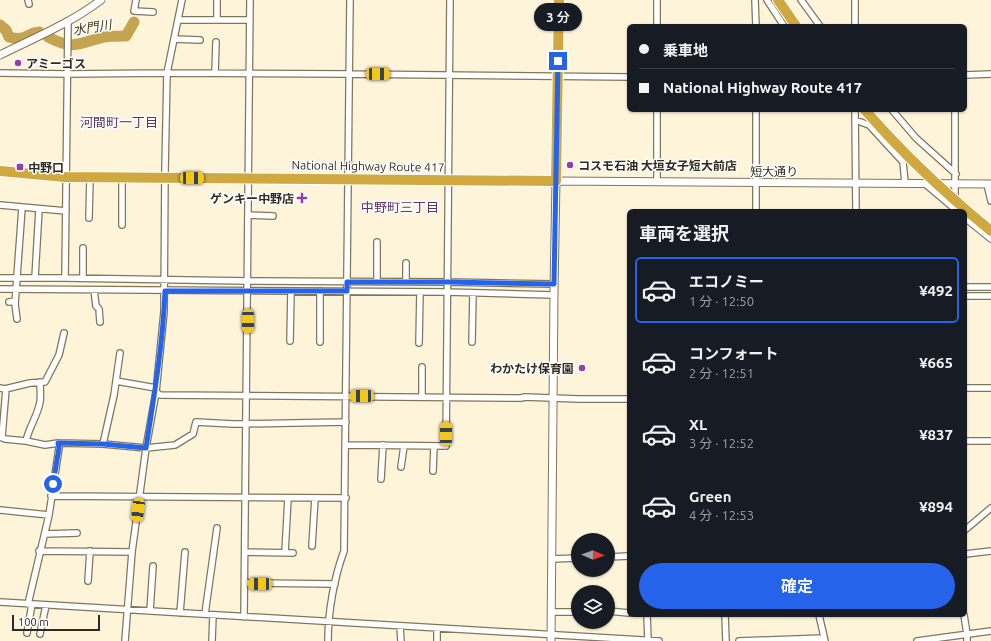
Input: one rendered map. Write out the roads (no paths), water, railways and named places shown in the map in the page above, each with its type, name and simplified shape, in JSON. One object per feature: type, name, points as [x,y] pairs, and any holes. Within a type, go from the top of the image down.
[{"type":"highway","points":[[556,181],[559,0]]},
{"type":"highway","points":[[778,0],[795,24]]},
{"type":"highway","points":[[867,112],[914,162],[964,209]]},
{"type":"highway","name":"National Highway Route 417","points":[[0,171],[65,177],[556,181]]},
{"type":"highway","points":[[967,211],[991,231]]},
{"type":"street","points":[[0,55],[68,21],[93,7],[101,0]]},
{"type":"street","points":[[136,0],[134,11],[153,12]]},
{"type":"street","points":[[125,641],[132,552],[146,448],[156,390],[164,312],[166,73],[182,0]]},
{"type":"street","points":[[217,0],[217,20]]},
{"type":"street","points":[[244,617],[250,0]]},
{"type":"street","points":[[328,641],[329,622],[338,567],[344,552],[346,498],[350,0]]},
{"type":"street","points":[[346,445],[446,446],[450,0]]},
{"type":"street","points":[[657,0],[657,24]]},
{"type":"street","points":[[755,0],[756,24]]},
{"type":"street","points":[[767,0],[783,24]]},
{"type":"street","points":[[801,0],[819,24]]},
{"type":"street","points":[[855,0],[855,24]]},
{"type":"street","points":[[178,20],[250,20]]},
{"type":"street","points":[[65,278],[68,21]]},
{"type":"street","points":[[174,39],[200,40]]},
{"type":"street","points":[[215,73],[216,42]]},
{"type":"street","points":[[0,73],[215,73],[627,77]]},
{"type":"street","points":[[967,75],[991,74]]},
{"type":"street","points":[[657,112],[657,182]]},
{"type":"street","points":[[756,112],[756,209]]},
{"type":"street","points":[[855,112],[856,209]]},
{"type":"street","points":[[894,112],[916,138],[956,174]]},
{"type":"street","points":[[955,112],[956,209]]},
{"type":"street","points":[[855,120],[869,125],[903,162],[906,183]]},
{"type":"street","points":[[89,218],[90,177]]},
{"type":"street","points":[[122,177],[122,225]]},
{"type":"street","points":[[551,638],[552,397],[556,181]]},
{"type":"street","name":"短大通り","points":[[556,181],[989,184]]},
{"type":"street","points":[[924,184],[954,209]]},
{"type":"street","points":[[989,184],[991,201]]},
{"type":"street","points":[[0,205],[66,211]]},
{"type":"street","points":[[17,319],[12,302],[16,283],[22,208]]},
{"type":"street","points":[[35,278],[39,209]]},
{"type":"street","points":[[248,215],[273,216]]},
{"type":"street","points":[[967,220],[991,240]]},
{"type":"street","points":[[377,242],[377,282]]},
{"type":"street","points":[[83,248],[83,279]]},
{"type":"street","points":[[406,263],[406,282]]},
{"type":"street","points":[[0,278],[16,283],[94,290],[165,285],[248,286],[291,291],[320,291],[377,282],[406,282],[448,287],[554,289]]},
{"type":"street","points":[[0,289],[35,278],[65,278],[165,285],[347,286],[420,292],[448,287],[473,293],[554,289]]},
{"type":"street","points":[[967,287],[991,288]]},
{"type":"street","points":[[94,290],[100,322]]},
{"type":"street","points":[[290,341],[291,291]]},
{"type":"street","points":[[320,291],[320,342]]},
{"type":"street","points":[[419,344],[420,292]]},
{"type":"street","points":[[472,342],[473,293]]},
{"type":"street","points":[[967,296],[991,296]]},
{"type":"street","points":[[64,333],[58,355],[45,382],[3,388],[1,437],[5,439],[26,441],[44,445],[58,443],[103,444],[146,448],[175,445],[193,434],[196,422],[233,424],[346,422]]},
{"type":"street","points":[[103,444],[116,381],[120,353]]},
{"type":"street","points":[[422,367],[422,397]]},
{"type":"street","points":[[116,381],[156,390],[160,395],[552,397],[579,399],[627,399]]},
{"type":"street","points":[[26,441],[28,431],[36,415],[40,402],[40,382]]},
{"type":"street","points":[[967,388],[991,388]]},
{"type":"street","points":[[967,441],[991,441]]},
{"type":"street","points":[[27,633],[30,604],[39,551],[45,534],[49,515],[59,448],[58,443]]},
{"type":"street","points":[[381,479],[383,445]]},
{"type":"street","points":[[401,467],[404,446]]},
{"type":"street","points":[[433,471],[434,446]]},
{"type":"street","points":[[52,496],[346,498]]},
{"type":"street","points":[[285,553],[288,498]]},
{"type":"street","points":[[312,546],[315,498]]},
{"type":"street","points":[[967,528],[991,508]]},
{"type":"street","points":[[0,510],[49,515]]},
{"type":"street","points":[[205,614],[217,528]]},
{"type":"street","points":[[45,534],[77,533]]},
{"type":"street","points":[[39,551],[132,552]]},
{"type":"street","points":[[88,581],[90,551]]},
{"type":"street","points":[[967,554],[991,551]]},
{"type":"street","points":[[180,613],[185,552]]},
{"type":"street","points":[[245,552],[293,553]]},
{"type":"street","points":[[615,557],[627,556]]},
{"type":"street","points":[[552,559],[571,558]]},
{"type":"street","points":[[150,611],[153,566]]},
{"type":"street","points":[[245,584],[335,584]]},
{"type":"street","points":[[0,602],[436,628],[551,638],[659,641]]},
{"type":"street","points":[[40,634],[46,605]]},
{"type":"street","points":[[551,612],[571,612]]},
{"type":"street","points":[[615,612],[627,613]]},
{"type":"street","points":[[212,641],[213,615]]},
{"type":"street","points":[[647,617],[648,640]]},
{"type":"street","points":[[725,617],[726,641]]},
{"type":"street","points":[[739,641],[824,639],[819,617]]},
{"type":"street","points":[[964,617],[968,634],[967,641]]},
{"type":"street","points":[[400,626],[401,641]]},
{"type":"street","points":[[436,628],[437,641]]},
{"type":"street","points":[[917,641],[991,631]]},
{"type":"waterway","name":"水門川","points":[[48,37],[64,44],[71,45],[104,37],[126,36],[134,22]]},
{"type":"waterway","name":"水門川","points":[[0,25],[6,30],[9,37],[23,38],[39,32]]},
{"type":"place","name":"アミーゴス","points":[[18,63]]},
{"type":"place","name":"コスモ石油 大垣女子短大前店","points":[[570,165]]},
{"type":"place","name":"中野口","points":[[20,167]]},
{"type":"place","name":"ゲンキー中野店","points":[[302,198]]},
{"type":"place","name":"わかたけ保育園","points":[[582,368]]},
{"type":"district","name":"河間町一丁目","points":[[119,122]]},
{"type":"district","name":"中野町三丁目","points":[[400,207]]}]
